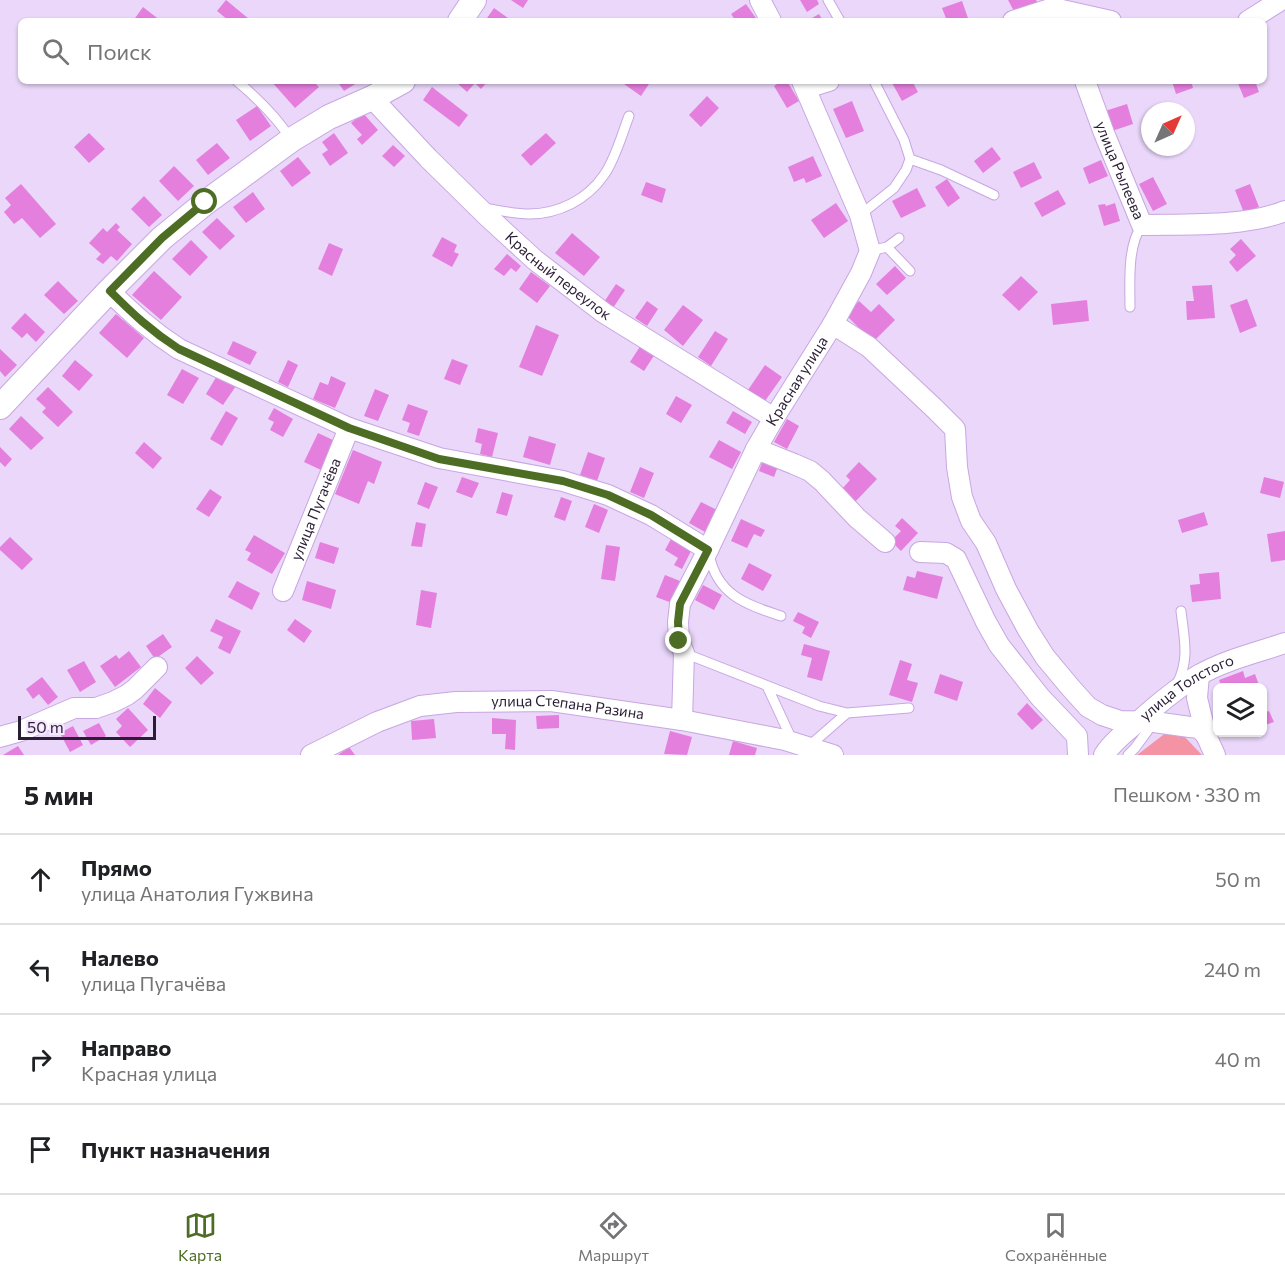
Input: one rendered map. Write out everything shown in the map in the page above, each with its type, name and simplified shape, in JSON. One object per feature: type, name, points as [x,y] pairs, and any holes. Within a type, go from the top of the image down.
[{"type":"street","points":[[462,18],[474,0]]},
{"type":"street","points":[[760,0],[769,18]]},
{"type":"street","points":[[1253,18],[1281,0]]},
{"type":"street","points":[[1026,18],[1060,10],[1097,18]]},
{"type":"street","points":[[0,407],[162,238],[205,202],[291,140],[329,117],[398,84]]},
{"type":"street","name":"улица Рылеева","points":[[1086,84],[1142,225],[1216,223],[1272,216],[1285,211]]},
{"type":"street","points":[[804,85],[860,215],[879,249]]},
{"type":"street","name":"Красный переулок","points":[[372,98],[428,158],[535,260],[604,313],[774,418]]},
{"type":"street","name":"Красная улица","points":[[682,720],[684,653],[679,641],[680,604],[756,449],[833,324],[861,273],[879,249]]},
{"type":"street","points":[[110,291],[156,335],[179,349],[349,428],[439,459],[563,481],[608,495],[651,515],[708,550]]},
{"type":"street","points":[[833,324],[869,348],[955,429],[957,467],[962,497],[972,521],[986,543],[1006,589],[1028,630],[1045,657],[1088,707],[1120,721],[1199,728],[1206,735]]},
{"type":"street","name":"улица Пугачёва","points":[[283,591],[349,428]]},
{"type":"street","points":[[756,449],[810,471],[856,518],[885,542]]},
{"type":"street","points":[[920,552],[946,553],[956,559],[999,645],[1040,697],[1077,736],[1078,755]]},
{"type":"street","name":"улица Толстого","points":[[1104,755],[1126,732],[1146,722],[1173,693],[1198,675],[1226,662],[1285,643]]},
{"type":"street","points":[[0,737],[21,731],[63,711],[84,707],[96,708],[113,702],[135,689],[157,667]]},
{"type":"street","points":[[1198,675],[1197,698],[1206,735],[1215,755]]},
{"type":"street","name":"улица Степана Разина","points":[[318,753],[377,722],[420,706],[456,702],[551,701],[682,720],[833,755]]},
{"type":"lane","points":[[828,0],[838,18]]},
{"type":"lane","points":[[240,84],[267,108],[291,140]]},
{"type":"lane","points":[[860,215],[894,188],[906,170],[910,159],[904,140],[876,84]]},
{"type":"lane","points":[[478,207],[527,214],[550,212],[583,197],[605,175],[629,116]]},
{"type":"lane","points":[[910,159],[941,170],[994,195]]},
{"type":"lane","points":[[1130,308],[1133,246],[1142,225]]},
{"type":"lane","points":[[899,238],[879,249],[910,271]]},
{"type":"lane","points":[[708,550],[712,571],[736,598],[756,608],[781,616]]},
{"type":"lane","points":[[1173,693],[1183,674],[1187,654],[1181,611]]},
{"type":"lane","points":[[684,653],[819,706],[847,712],[909,708]]},
{"type":"lane","points":[[767,686],[791,746],[847,712]]},
{"type":"lane","points":[[1128,755],[1135,748],[1146,722]]},
{"type":"shaded area","points":[[1167,732],[1180,732],[1202,755],[1137,755]]},
{"type":"building","points":[[226,0],[248,18],[226,18],[217,11]]},
{"type":"building","points":[[511,0],[528,0],[523,8]]},
{"type":"building","points":[[800,0],[817,0],[819,4],[807,12]]},
{"type":"building","points":[[1008,0],[1036,0],[1037,2],[1015,13]]},
{"type":"building","points":[[962,1],[968,18],[946,18],[942,8]]},
{"type":"building","points":[[746,4],[756,18],[734,18],[731,14]]},
{"type":"building","points":[[143,7],[157,18],[135,18]]},
{"type":"building","points":[[494,8],[508,18],[487,18]]},
{"type":"building","points":[[274,84],[316,84],[319,87],[295,108]]},
{"type":"building","points":[[339,84],[355,84],[344,91]]},
{"type":"building","points":[[458,84],[474,84],[467,92]]},
{"type":"building","points":[[476,84],[485,84],[481,89]]},
{"type":"building","points":[[624,84],[649,84],[641,96]]},
{"type":"building","points":[[789,84],[799,101],[787,108],[774,86]]},
{"type":"building","points":[[893,84],[914,84],[918,92],[902,101]]},
{"type":"building","points":[[1173,84],[1192,84],[1193,88],[1176,94]]},
{"type":"building","points":[[1238,84],[1256,84],[1259,92],[1244,98]]},
{"type":"building","points":[[432,87],[468,115],[459,127],[423,100]]},
{"type":"building","points":[[707,96],[719,108],[701,127],[689,115]]},
{"type":"building","points":[[852,101],[864,131],[846,138],[833,109]]},
{"type":"building","points":[[1127,104],[1133,124],[1112,131],[1105,111]]},
{"type":"building","points":[[257,106],[271,126],[250,141],[236,120]]},
{"type":"building","points":[[363,113],[378,130],[362,145],[357,139],[362,135],[351,123]]},
{"type":"building","points":[[89,133],[105,149],[89,163],[74,147]]},
{"type":"building","points":[[334,133],[348,153],[330,166],[322,154],[328,150],[322,142]]},
{"type":"building","points":[[546,133],[556,143],[531,166],[521,155]]},
{"type":"building","points":[[217,143],[230,158],[208,175],[196,160]]},
{"type":"building","points":[[393,145],[405,156],[394,167],[382,156]]},
{"type":"building","points":[[992,147],[1001,159],[983,173],[974,161]]},
{"type":"building","points":[[813,156],[822,176],[806,183],[804,178],[794,182],[788,167]]},
{"type":"building","points":[[298,157],[311,173],[292,187],[280,171]]},
{"type":"building","points":[[1101,160],[1108,176],[1089,184],[1083,168]]},
{"type":"building","points":[[1034,162],[1042,178],[1021,188],[1013,172]]},
{"type":"building","points":[[174,166],[194,186],[178,201],[159,181]]},
{"type":"building","points":[[1153,177],[1167,204],[1153,211],[1139,184]]},
{"type":"building","points":[[947,179],[960,198],[948,207],[935,187]]},
{"type":"building","points":[[646,182],[666,189],[662,203],[641,195]]},
{"type":"building","points":[[21,184],[56,224],[40,238],[22,218],[14,224],[4,212],[11,205],[5,198]]},
{"type":"building","points":[[1250,184],[1259,207],[1244,213],[1235,190]]},
{"type":"building","points":[[917,188],[926,206],[901,218],[892,201]]},
{"type":"building","points":[[1058,190],[1066,204],[1042,217],[1034,203]]},
{"type":"building","points":[[253,192],[265,209],[246,223],[233,207]]},
{"type":"building","points":[[144,196],[162,215],[149,227],[131,209]]},
{"type":"building","points":[[836,203],[848,221],[824,238],[811,220]]},
{"type":"building","points":[[1115,203],[1120,221],[1104,226],[1098,205],[1105,204],[1106,206]]},
{"type":"building","points":[[217,218],[235,236],[220,250],[202,232]]},
{"type":"building","points":[[116,223],[120,227],[117,230],[132,244],[117,261],[111,256],[103,264],[96,259],[101,254],[89,243],[103,228],[107,232]]},
{"type":"building","points":[[572,233],[600,257],[584,276],[555,253]]},
{"type":"building","points":[[442,237],[457,245],[454,252],[459,254],[452,267],[432,256]]},
{"type":"building","points":[[1241,239],[1256,256],[1237,272],[1229,262],[1236,255],[1230,249]]},
{"type":"building","points":[[191,240],[208,257],[190,276],[172,259]]},
{"type":"building","points":[[329,243],[343,249],[332,276],[318,269]]},
{"type":"building","points":[[507,254],[521,266],[516,272],[511,268],[504,276],[494,269]]},
{"type":"building","points":[[895,266],[906,278],[887,295],[876,284]]},
{"type":"building","points":[[154,271],[182,297],[161,320],[132,295]]},
{"type":"building","points":[[531,272],[550,286],[537,303],[519,289]]},
{"type":"building","points":[[1021,276],[1038,292],[1019,311],[1002,295]]},
{"type":"building","points":[[58,281],[78,301],[64,314],[44,295]]},
{"type":"building","points":[[616,284],[625,290],[613,308],[604,302]]},
{"type":"building","points":[[1212,285],[1215,318],[1187,320],[1186,301],[1194,301],[1192,286]]},
{"type":"building","points":[[1247,299],[1257,326],[1240,333],[1230,305]]},
{"type":"building","points":[[1087,300],[1089,321],[1053,325],[1051,304]]},
{"type":"building","points":[[647,301],[658,309],[647,326],[635,318]]},
{"type":"building","points":[[859,301],[871,312],[879,304],[895,320],[873,342],[846,315]]},
{"type":"building","points":[[683,305],[703,320],[683,346],[664,330]]},
{"type":"building","points":[[25,313],[45,332],[36,342],[27,333],[22,338],[11,328]]},
{"type":"building","points":[[116,314],[144,338],[127,358],[99,333]]},
{"type":"building","points":[[536,325],[559,335],[542,376],[519,367]]},
{"type":"building","points":[[715,331],[728,339],[711,366],[698,357]]},
{"type":"building","points":[[233,341],[257,352],[250,365],[227,354]]},
{"type":"building","points":[[641,345],[655,354],[644,371],[630,362]]},
{"type":"building","points":[[0,349],[17,365],[5,377],[0,371]]},
{"type":"building","points":[[452,359],[468,365],[460,385],[444,379]]},
{"type":"building","points":[[75,360],[93,375],[79,391],[62,376]]},
{"type":"building","points":[[288,360],[298,365],[288,387],[278,382]]},
{"type":"building","points":[[765,365],[782,377],[765,401],[748,390]]},
{"type":"building","points":[[182,369],[199,378],[183,404],[167,395]]},
{"type":"building","points":[[218,374],[236,386],[223,405],[206,394]]},
{"type":"building","points":[[331,376],[346,383],[335,408],[313,399],[320,382],[328,385]]},
{"type":"building","points":[[48,387],[73,412],[58,427],[42,412],[46,408],[36,399]]},
{"type":"building","points":[[375,389],[389,395],[378,421],[364,416]]},
{"type":"building","points":[[676,396],[692,405],[681,423],[666,414]]},
{"type":"building","points":[[408,404],[428,411],[419,436],[407,432],[410,423],[402,420]]},
{"type":"building","points":[[274,408],[293,419],[283,437],[270,430],[274,422],[268,419]]},
{"type":"building","points":[[226,411],[238,418],[222,446],[210,439]]},
{"type":"building","points":[[733,411],[752,422],[745,434],[726,423]]},
{"type":"building","points":[[21,416],[44,438],[31,450],[9,429]]},
{"type":"building","points":[[787,419],[799,426],[787,449],[774,442]]},
{"type":"building","points":[[478,428],[498,433],[492,457],[480,454],[482,444],[475,442]]},
{"type":"building","points":[[318,433],[335,441],[321,470],[304,462]]},
{"type":"building","points":[[529,436],[556,444],[550,465],[523,457]]},
{"type":"building","points":[[719,440],[741,452],[732,469],[709,457]]},
{"type":"building","points":[[144,442],[162,458],[153,469],[135,453]]},
{"type":"building","points":[[0,447],[12,459],[5,467],[0,462]]},
{"type":"building","points":[[353,450],[382,462],[374,484],[368,481],[359,504],[335,494]]},
{"type":"building","points":[[588,452],[605,458],[597,481],[580,475]]},
{"type":"building","points":[[763,460],[778,466],[774,477],[759,471]]},
{"type":"building","points":[[859,462],[877,479],[855,502],[842,489],[850,480],[846,476]]},
{"type":"building","points":[[640,467],[654,473],[644,498],[630,492]]},
{"type":"building","points":[[462,477],[479,483],[472,498],[456,492]]},
{"type":"building","points":[[1264,477],[1284,482],[1280,498],[1260,493]]},
{"type":"building","points":[[425,482],[438,487],[429,509],[417,504]]},
{"type":"building","points":[[210,489],[222,497],[209,517],[196,509]]},
{"type":"building","points":[[502,492],[513,495],[507,516],[496,513]]},
{"type":"building","points":[[561,497],[572,501],[565,521],[554,517]]},
{"type":"building","points":[[701,502],[717,510],[705,532],[689,523]]},
{"type":"building","points":[[594,504],[608,510],[599,533],[585,527]]},
{"type":"building","points":[[1204,512],[1208,525],[1182,533],[1178,520]]},
{"type":"building","points":[[902,518],[918,533],[901,551],[891,541],[901,531],[895,526]]},
{"type":"building","points":[[741,519],[765,530],[761,537],[754,534],[747,548],[731,541]]},
{"type":"building","points":[[416,522],[426,524],[422,547],[411,546]]},
{"type":"building","points":[[1285,531],[1285,560],[1271,562],[1267,534]]},
{"type":"building","points":[[254,535],[285,553],[272,574],[247,560],[251,553],[245,550]]},
{"type":"building","points":[[10,537],[33,559],[22,570],[0,550],[0,547]]},
{"type":"building","points":[[671,539],[691,551],[682,569],[674,565],[678,558],[665,550]]},
{"type":"building","points":[[320,542],[339,548],[334,564],[315,558]]},
{"type":"building","points":[[606,545],[620,547],[615,581],[601,579]]},
{"type":"building","points":[[749,563],[772,575],[763,591],[741,579]]},
{"type":"building","points":[[917,571],[943,577],[937,599],[903,590],[907,576],[915,578]]},
{"type":"building","points":[[1219,572],[1221,599],[1192,602],[1190,585],[1200,584],[1199,574]]},
{"type":"building","points":[[665,575],[680,581],[672,603],[656,597]]},
{"type":"building","points":[[237,581],[260,593],[252,610],[228,597]]},
{"type":"building","points":[[307,581],[336,590],[331,609],[302,600]]},
{"type":"building","points":[[703,585],[722,595],[714,610],[695,600]]},
{"type":"building","points":[[421,590],[437,593],[431,628],[416,625]]},
{"type":"building","points":[[798,612],[819,622],[811,638],[802,633],[805,627],[793,621]]},
{"type":"building","points":[[216,619],[241,631],[230,654],[218,648],[223,637],[210,631]]},
{"type":"building","points":[[295,619],[312,631],[304,643],[287,630]]},
{"type":"building","points":[[163,634],[172,647],[155,659],[146,646]]},
{"type":"building","points":[[804,644],[830,651],[822,681],[807,677],[812,658],[801,655]]},
{"type":"building","points":[[129,651],[141,667],[115,687],[100,666],[116,655],[119,659]]},
{"type":"building","points":[[197,656],[214,673],[201,685],[185,668]]},
{"type":"building","points":[[900,660],[912,664],[907,680],[918,683],[912,702],[889,695]]},
{"type":"building","points":[[84,661],[96,682],[80,692],[67,670]]},
{"type":"building","points":[[1243,671],[1245,678],[1255,674],[1258,683],[1220,683],[1219,680]]},
{"type":"building","points":[[940,674],[963,682],[957,701],[934,693]]},
{"type":"building","points":[[42,677],[58,697],[48,705],[39,694],[33,699],[26,689]]},
{"type":"building","points":[[155,688],[172,702],[160,718],[143,704]]},
{"type":"building","points":[[1027,703],[1043,720],[1032,730],[1017,714]]},
{"type":"building","points":[[128,708],[148,730],[130,747],[116,732],[122,726],[116,719]]},
{"type":"building","points":[[1269,711],[1274,722],[1267,724],[1267,712]]},
{"type":"building","points":[[559,715],[559,728],[537,729],[536,716]]},
{"type":"building","points":[[492,718],[516,720],[515,750],[505,749],[506,734],[492,734]]},
{"type":"building","points":[[434,719],[436,738],[412,740],[411,721]]},
{"type":"building","points":[[99,723],[106,736],[91,745],[83,731]]},
{"type":"building","points":[[73,726],[83,745],[70,752],[60,733]]},
{"type":"building","points":[[670,731],[692,737],[687,755],[664,754]]},
{"type":"building","points":[[733,741],[757,748],[755,755],[729,755]]},
{"type":"building","points":[[18,746],[24,755],[3,755]]},
{"type":"building","points":[[349,747],[355,755],[338,755]]},
{"type":"route","points":[[205,202],[162,238],[110,291],[134,315],[156,335],[179,349],[349,428],[439,459],[563,481],[608,495],[651,515],[708,550],[680,604],[679,641]]}]
